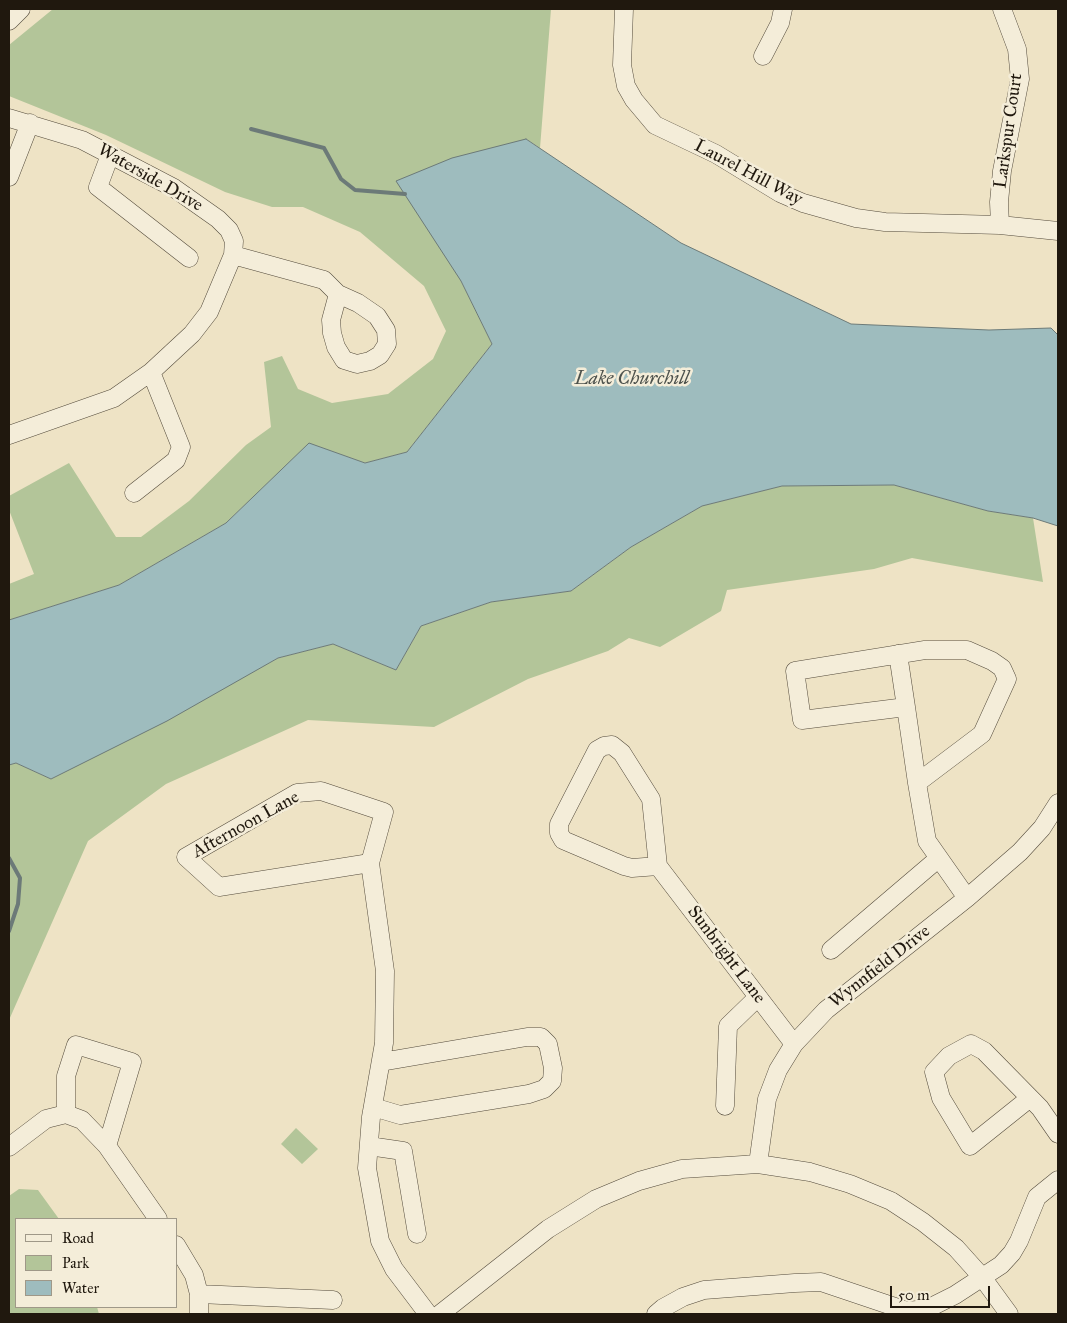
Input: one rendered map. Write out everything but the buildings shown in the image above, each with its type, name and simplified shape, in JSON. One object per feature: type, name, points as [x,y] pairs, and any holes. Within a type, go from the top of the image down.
[{"type":"street","points":[[9,21],[21,9]]},
{"type":"street","name":"Laurel Hill Way","points":[[624,9],[622,65],[626,86],[634,100],[655,125],[716,154],[780,193],[803,204],[856,218],[885,222],[1000,226],[1058,231]]},
{"type":"street","points":[[763,56],[780,23],[782,9]]},
{"type":"street","name":"Larkspur Court","points":[[1000,226],[999,202],[1002,171],[1020,78],[1017,49],[1002,9]]},
{"type":"street","name":"Waterside Drive","points":[[9,118],[82,140],[174,188],[218,219],[229,230],[234,241],[234,255]]},
{"type":"street","points":[[9,177],[30,123]]},
{"type":"street","points":[[110,155],[98,187],[189,258]]},
{"type":"street","points":[[9,435],[114,398],[151,372],[192,334],[210,312],[234,255],[324,280],[338,294]]},
{"type":"street","points":[[134,493],[176,460],[181,447],[151,372]]},
{"type":"street","points":[[906,707],[802,720],[795,671],[925,650],[966,650],[992,661],[1002,668],[1007,679],[982,734],[917,783]]},
{"type":"street","points":[[898,654],[927,841],[967,898]]},
{"type":"street","points":[[612,745],[622,753],[651,799],[658,866],[632,868],[624,866],[563,840],[558,833],[559,824],[597,750],[604,746],[612,745]]},
{"type":"street","name":"Afternoon Lane","points":[[370,863],[219,887],[186,857],[297,793],[321,790],[384,812],[370,863],[385,971],[384,1043],[373,1106],[367,1168],[380,1241],[394,1269],[428,1314]]},
{"type":"street","name":"Wynnfield Drive","points":[[758,1164],[767,1099],[778,1070],[794,1044],[826,1010],[967,898],[1020,852],[1042,828],[1058,803]]},
{"type":"street","points":[[831,950],[939,858]]},
{"type":"street","name":"Sunbright Lane","points":[[658,866],[794,1044]]},
{"type":"street","points":[[725,1106],[728,1026],[758,997]]},
{"type":"street","points":[[373,1106],[400,1115],[529,1094],[544,1089],[552,1081],[554,1068],[548,1044],[541,1037],[527,1037],[381,1062]]},
{"type":"street","points":[[1030,1098],[970,1146],[941,1098],[934,1072],[949,1056],[971,1044],[984,1051],[1030,1098],[1058,1134]]},
{"type":"street","points":[[66,1114],[66,1076],[76,1045],[132,1062],[107,1146]]},
{"type":"street","points":[[9,1147],[46,1119],[66,1114],[82,1120],[107,1146],[157,1218]]},
{"type":"street","points":[[369,1146],[403,1151],[418,1234]]},
{"type":"street","points":[[440,1314],[548,1229],[596,1198],[639,1181],[682,1170],[758,1164],[810,1172],[850,1184],[891,1201],[923,1222],[949,1243],[982,1277],[1009,1314]]},
{"type":"street","points":[[656,1314],[683,1297],[704,1290],[795,1282],[821,1282],[907,1311],[926,1309],[955,1295],[1001,1265],[1012,1253],[1037,1197],[1058,1180]]},
{"type":"street","points":[[178,1248],[194,1274],[199,1294],[198,1314]]},
{"type":"street","points":[[199,1294],[333,1300]]},
{"type":"green space","points":[[53,9],[551,9],[540,148],[526,139],[461,281],[492,344],[407,452],[365,463],[309,444],[226,523],[119,585],[9,620],[9,584],[34,574],[9,510],[9,496],[69,463],[116,537],[141,537],[189,501],[246,445],[271,427],[264,362],[282,356],[298,389],[332,403],[388,394],[433,359],[446,331],[424,286],[360,232],[303,207],[272,207],[225,192],[106,135],[9,96],[9,45]]},
{"type":"green space","points":[[894,485],[988,511],[1033,518],[1043,582],[912,558],[874,569],[727,590],[721,611],[660,647],[629,638],[608,651],[528,679],[434,727],[308,720],[166,784],[88,841],[9,1020],[9,765],[16,763],[51,779],[278,658],[333,644],[396,670],[421,626],[491,602],[571,591],[631,547],[702,506],[782,486]]},
{"type":"green space","points":[[296,1128],[318,1149],[302,1164],[281,1144]]},
{"type":"green space","points":[[19,1189],[38,1190],[58,1218],[15,1218],[15,1308],[97,1308],[99,1314],[9,1314],[9,1196]]},
{"type":"water","name":"Lake Churchill","points":[[526,139],[681,243],[851,324],[989,330],[1051,328],[1058,335],[1058,526],[1033,518],[988,511],[894,485],[782,486],[702,506],[631,547],[571,591],[491,602],[421,626],[396,670],[333,644],[278,658],[167,721],[51,779],[16,763],[9,765],[9,620],[119,585],[226,523],[309,443],[365,463],[407,452],[492,344],[461,281],[396,181],[452,158]]},
{"type":"waterway","points":[[251,129],[324,148],[341,179],[355,190],[405,194]]},
{"type":"waterway","points":[[9,858],[20,878],[18,904],[9,931]]}]
